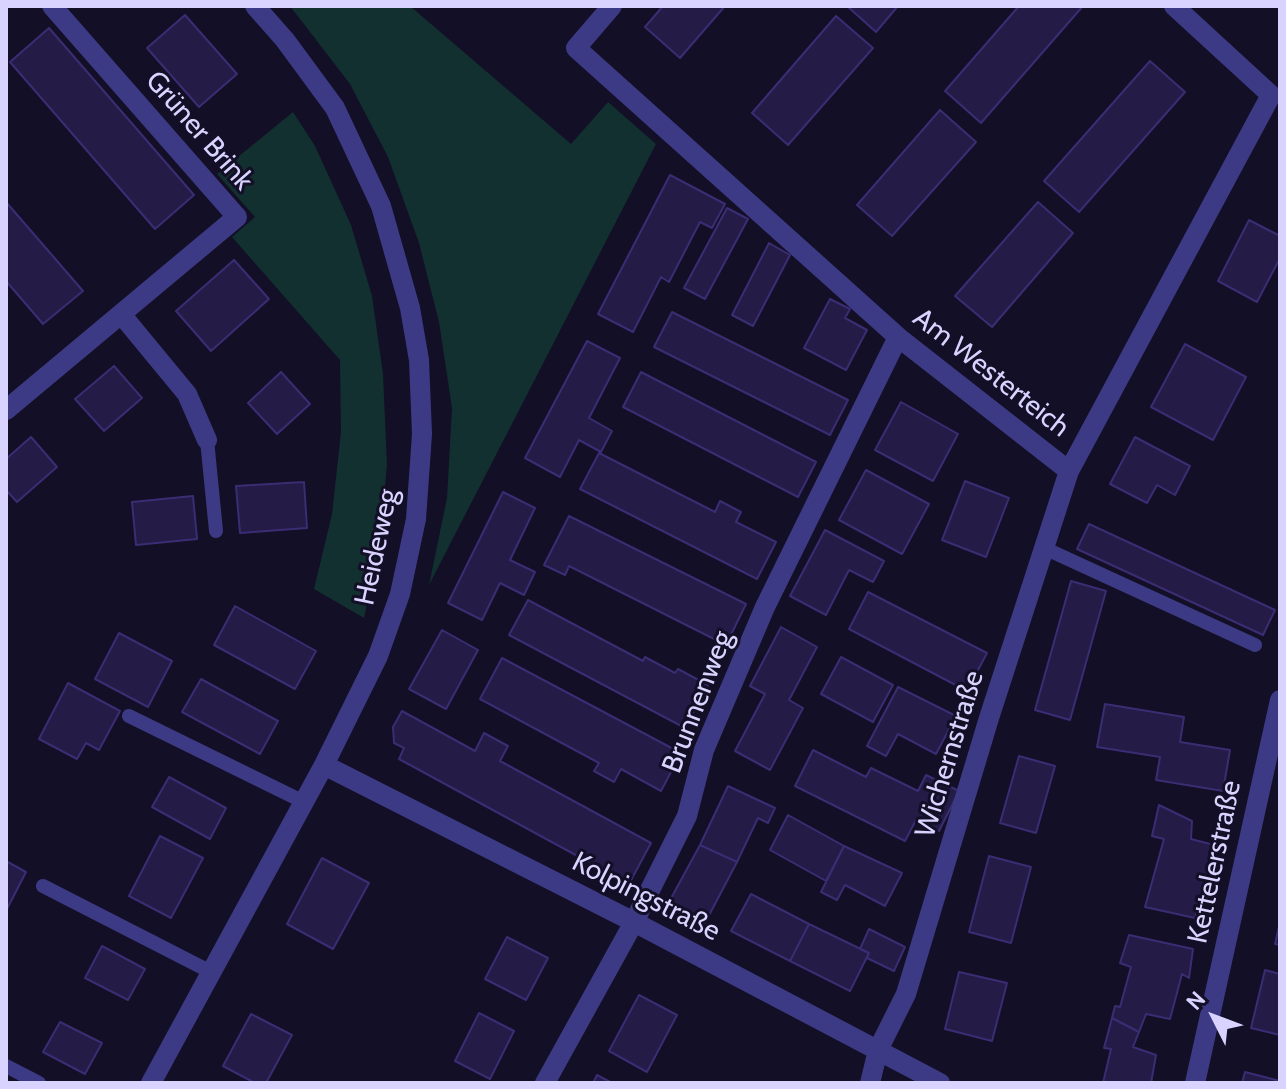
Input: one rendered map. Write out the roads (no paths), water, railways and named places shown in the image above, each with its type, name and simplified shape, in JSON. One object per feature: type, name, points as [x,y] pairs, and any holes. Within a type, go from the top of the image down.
[{"type":"street","name":"Grüner Brink","points":[[6,410],[237,217],[52,6]]},
{"type":"street","name":"Heideweg","points":[[151,1083],[324,765],[378,656],[400,594],[416,519],[422,434],[419,360],[410,308],[381,206],[335,108],[285,40],[255,6]]},
{"type":"street","name":"Am Westerteich","points":[[612,6],[576,48],[898,337],[1069,471],[1271,95],[1174,6]]},
{"type":"street","points":[[121,314],[187,394],[207,440]]},
{"type":"street","name":"Brunnenweg","points":[[545,1083],[634,922],[687,816],[704,750],[765,607],[898,337]]},
{"type":"street","name":"Wichernstraße","points":[[870,1083],[878,1050],[906,994],[989,718],[1069,471]]},
{"type":"street","name":"Kettelerstraße","points":[[1195,1083],[1280,700]]},
{"type":"street","name":"Kolpingstraße","points":[[324,765],[634,922],[940,1083]]},
{"type":"lane","points":[[207,440],[216,531]]},
{"type":"lane","points":[[1044,548],[1255,645]]},
{"type":"lane","points":[[129,716],[304,802]]},
{"type":"lane","points":[[43,886],[211,972]]},
{"type":"lane","points":[[6,1066],[39,1083]]}]
